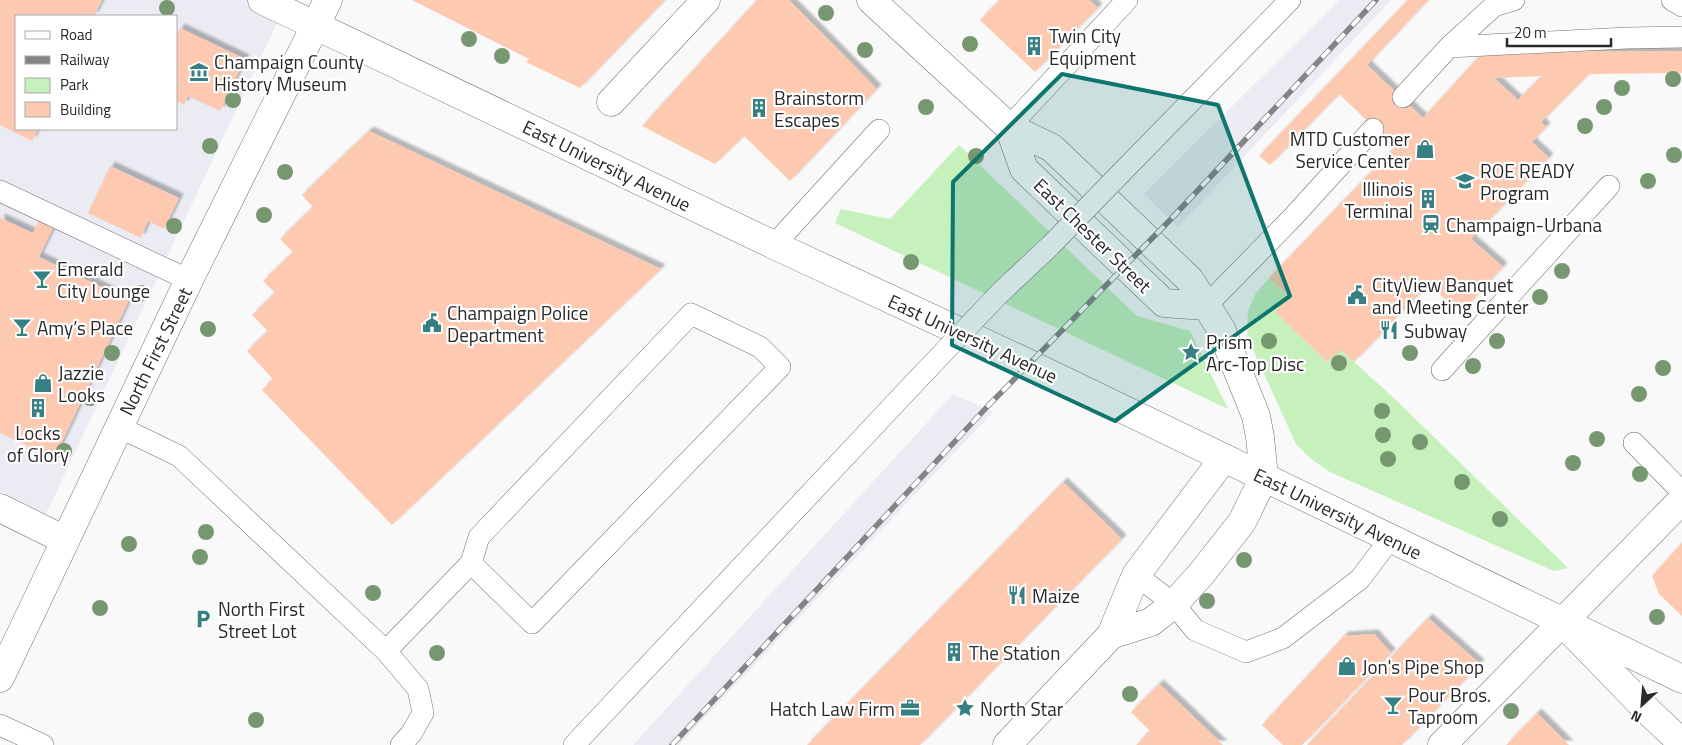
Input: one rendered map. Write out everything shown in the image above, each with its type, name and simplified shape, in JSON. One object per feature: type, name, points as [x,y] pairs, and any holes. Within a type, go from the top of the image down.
[{"type":"street","name":"East University Avenue","points":[[262,0],[774,245],[1017,358],[1682,679]]},
{"type":"street","name":"North First Street","points":[[0,678],[189,280],[328,0]]},
{"type":"street","points":[[611,102],[706,0]]},
{"type":"street","name":"East Chester Street","points":[[871,0],[1009,127],[1052,148],[1190,280],[1221,329],[1256,416],[1264,477]]},
{"type":"street","name":"East Chester Street","points":[[1009,127],[1024,169],[1164,303],[1206,306]]},
{"type":"street","points":[[1007,745],[1111,635],[1136,575],[1224,458]]},
{"type":"street","points":[[1111,635],[1151,622],[1174,604],[1202,573],[1242,522],[1264,477]]},
{"type":"street","points":[[1442,745],[1682,500]]},
{"type":"street","points":[[0,508],[65,540]]},
{"type":"street","points":[[1563,623],[1650,713],[1682,743]]},
{"type":"lane","points":[[1009,127],[1127,0]]},
{"type":"lane","points":[[576,743],[1000,293],[1050,246],[1290,0]]},
{"type":"lane","points":[[1403,97],[1449,47],[1494,6],[1514,0]]},
{"type":"lane","points":[[1672,0],[1682,6]]},
{"type":"lane","points":[[1449,47],[1682,37]]},
{"type":"lane","points":[[1206,306],[1293,216],[1373,129]]},
{"type":"lane","points":[[774,245],[879,130]]},
{"type":"lane","points":[[1442,370],[1610,186]]},
{"type":"lane","points":[[0,191],[189,280]]},
{"type":"lane","points":[[386,651],[471,563],[479,537],[691,314],[760,347],[780,367],[532,623],[471,563]]},
{"type":"lane","points":[[119,427],[179,456],[386,651],[418,689],[423,713],[411,734],[401,745]]},
{"type":"lane","points":[[1634,443],[1682,492]]},
{"type":"lane","points":[[1136,575],[1174,604],[1195,630],[1246,652],[1283,638],[1360,579],[1390,539]]},
{"type":"lane","points":[[0,725],[43,745]]},
{"type":"highlighted area","points":[[1062,74],[1218,105],[1290,296],[1115,421],[952,345],[953,182]]},
{"type":"shaded area","points":[[0,0],[288,0],[46,514],[0,492]]},
{"type":"shaded area","points":[[1339,0],[1391,0],[1178,227],[1144,194]]},
{"type":"shaded area","points":[[953,394],[993,412],[679,745],[633,745]]},
{"type":"green space","points":[[959,145],[1137,316],[1190,331],[1228,409],[835,223],[841,209],[890,219]]},
{"type":"green space","points":[[1269,278],[1290,297],[1275,312],[1327,362],[1340,349],[1396,400],[1568,568],[1554,571],[1330,472],[1311,459],[1296,444],[1247,337],[1248,311],[1256,293]]},
{"type":"building","points":[[0,0],[102,0],[94,15],[15,15],[15,130],[38,130],[32,141],[0,125]]},
{"type":"building","points":[[412,0],[665,0],[580,88],[526,62],[529,59]]},
{"type":"building","name":"Brainstorm Escapes","points":[[757,0],[789,0],[877,89],[790,181],[744,136],[715,164],[642,126]]},
{"type":"building","name":"Twin City Equipment","points":[[1000,0],[1089,0],[1098,8],[1035,72],[980,20]]},
{"type":"building","name":"Illinois Terminal","points":[[1408,0],[1428,0],[1367,65],[1423,118],[1483,52],[1682,51],[1682,73],[1589,74],[1541,122],[1546,127],[1532,142],[1549,158],[1471,239],[1503,267],[1460,313],[1429,284],[1354,362],[1340,349],[1327,362],[1275,312],[1290,297],[1269,278],[1395,147],[1339,94],[1270,165],[1259,156]],"holes":[[[1542,76],[1518,100],[1494,78]]]},
{"type":"building","points":[[180,28],[245,59],[220,111],[188,96],[184,105],[178,102],[178,32]]},
{"type":"building","name":"Champaign Police Department","points":[[369,131],[661,269],[392,525],[262,390],[273,379],[247,351],[268,331],[252,315],[275,293],[263,281],[293,252],[280,239],[313,207],[302,195]]},
{"type":"building","points":[[110,166],[179,198],[164,229],[148,221],[141,238],[88,213]]},
{"type":"building","points":[[0,218],[33,233],[39,221],[53,228],[39,257],[129,300],[54,459],[0,433]]},
{"type":"building","name":"The Station","points":[[1063,482],[1122,539],[920,745],[807,745]]},
{"type":"building","points":[[1682,543],[1682,616],[1659,594],[1652,576]]},
{"type":"building","name":"Pour Bros. Taproom","points":[[1428,618],[1480,664],[1402,745],[1307,745]]},
{"type":"building","points":[[1374,634],[1391,653],[1302,745],[1283,745],[1262,725],[1344,636]]},
{"type":"building","points":[[1159,684],[1223,745],[1136,745],[1150,731],[1131,712]]},
{"type":"building","points":[[1537,713],[1569,745],[1506,745]]},
{"type":"railway","points":[[672,745],[986,408],[1171,219],[1376,0]]},
{"type":"place","name":"Twin City Equipment","points":[[1034,46]]},
{"type":"place","name":"Champaign County History Museum","points":[[199,72]]},
{"type":"place","name":"Brainstorm Escapes","points":[[759,108]]},
{"type":"place","name":"MTD Customer Service Center","points":[[1425,149]]},
{"type":"place","name":"ROE READY Program","points":[[1465,181]]},
{"type":"place","name":"Illinois Terminal","points":[[1428,199]]},
{"type":"place","name":"Champaign-Urbana","points":[[1431,224]]},
{"type":"place","name":"Emerald City Lounge","points":[[42,279]]},
{"type":"place","name":"CityView Banquet and Meeting Center","points":[[1357,295]]},
{"type":"place","name":"Champaign Police Department","points":[[432,323]]},
{"type":"place","name":"Amy’s Place","points":[[22,327]]},
{"type":"place","name":"Subway","points":[[1389,330]]},
{"type":"place","name":"Prism Arc-Top Disc","points":[[1191,352]]},
{"type":"place","name":"Jazzie Looks","points":[[43,383]]},
{"type":"place","name":"Locks of Glory","points":[[38,408]]},
{"type":"place","name":"Maize","points":[[1017,595]]},
{"type":"place","name":"North First Street Lot","points":[[203,619]]},
{"type":"place","name":"The Station","points":[[954,652]]},
{"type":"place","name":"Jon's Pipe Shop","points":[[1347,666]]},
{"type":"place","name":"Pour Bros. Taproom","points":[[1393,705]]},
{"type":"place","name":"Hatch Law Firm","points":[[910,708]]},
{"type":"place","name":"North Star","points":[[965,708]]}]
